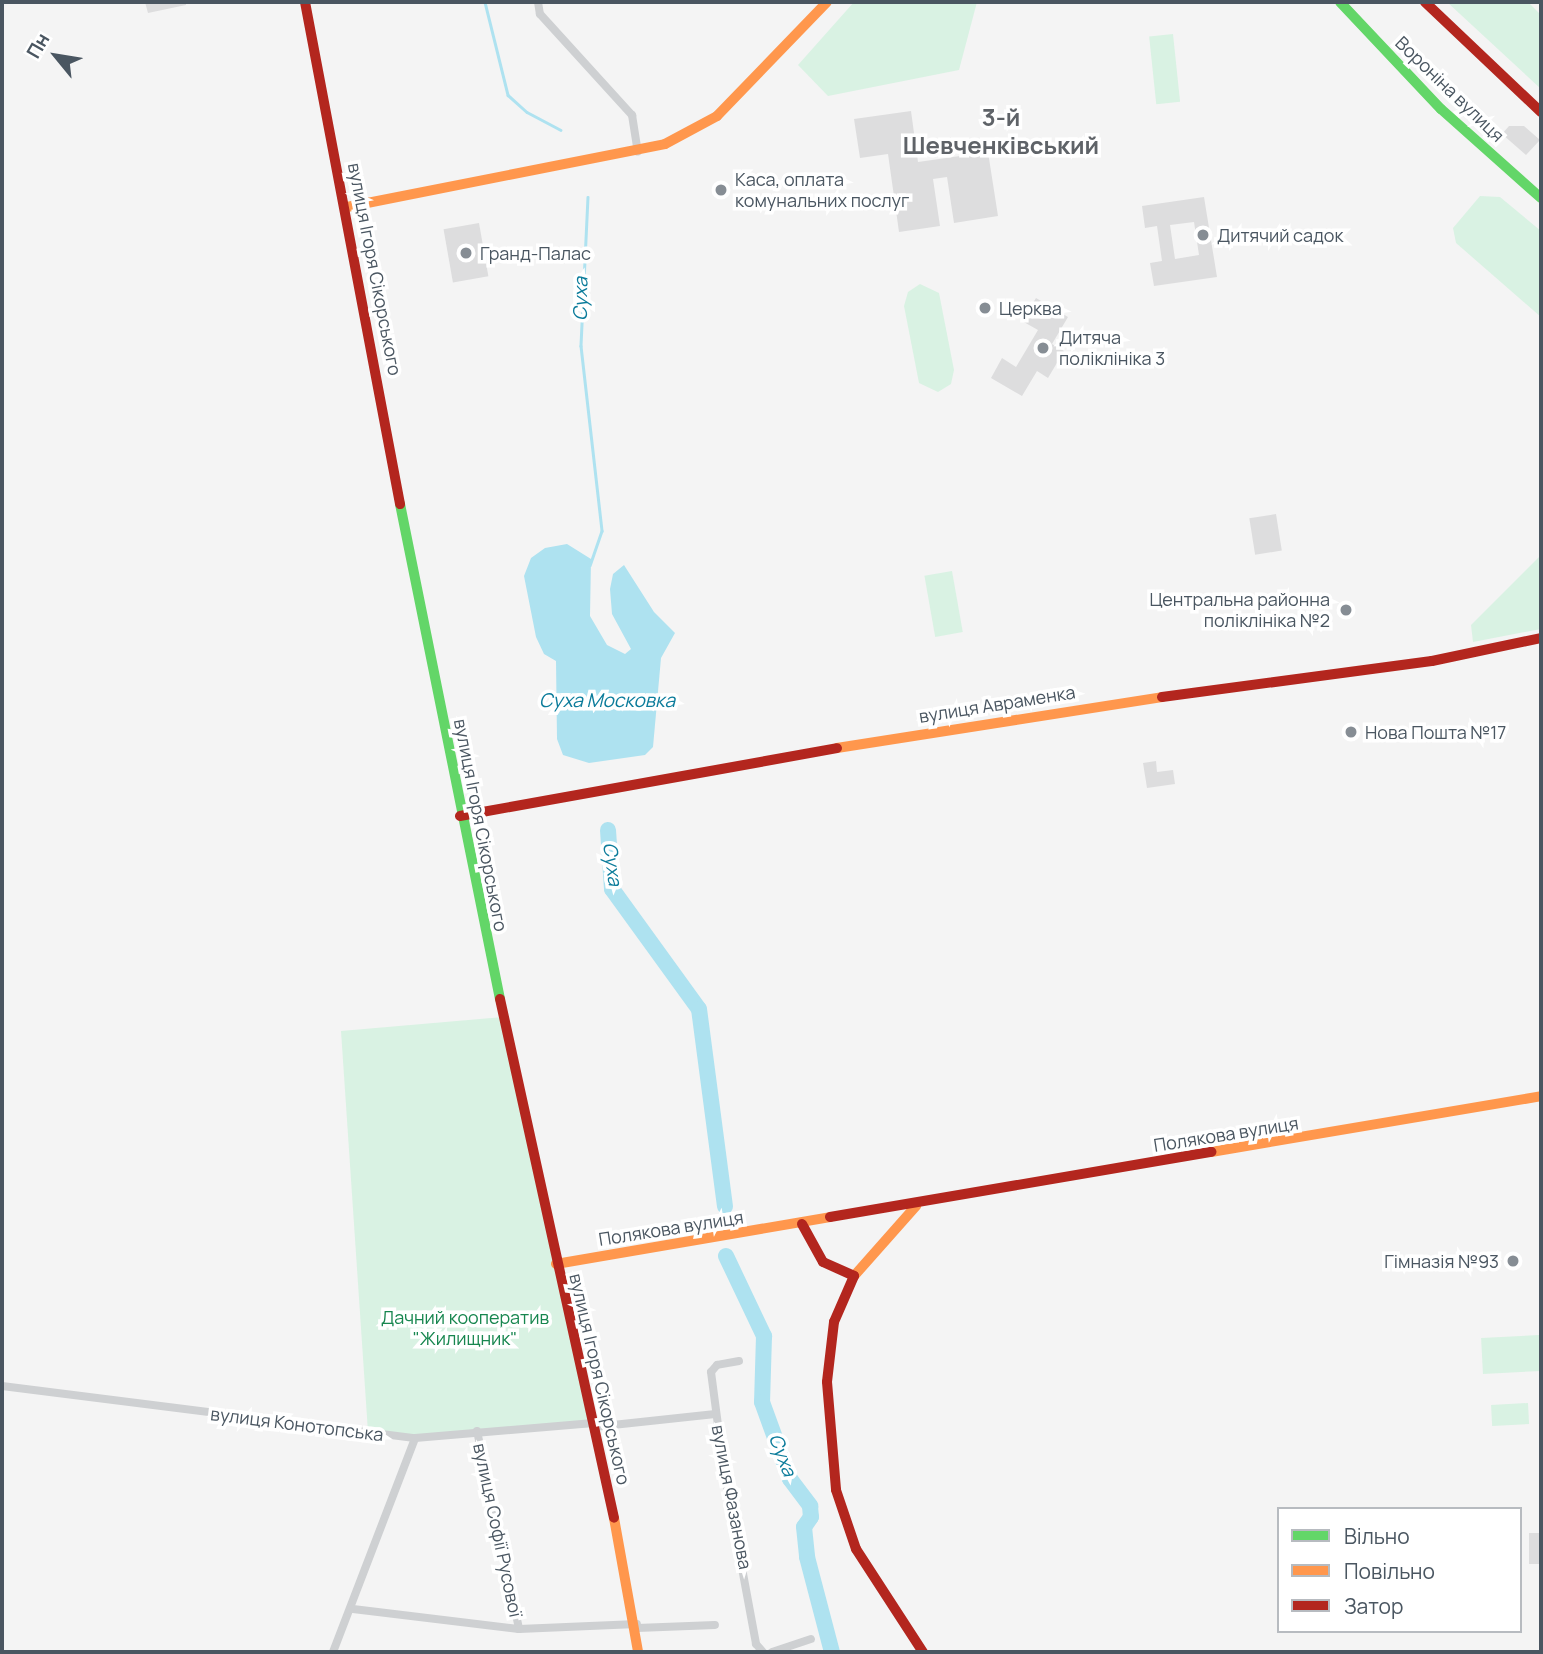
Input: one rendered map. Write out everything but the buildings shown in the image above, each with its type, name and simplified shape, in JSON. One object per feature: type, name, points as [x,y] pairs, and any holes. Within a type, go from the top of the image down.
[{"type":"main road","name":"вулиця Ігоря Сікорського","points":[[305,2],[347,207],[460,816],[637,1626],[638,1652]]},
{"type":"main road","points":[[347,207],[638,152],[717,116],[827,2]]},
{"type":"main road","name":"Вороніна вулиця","points":[[1339,2],[1441,109],[1541,198]]},
{"type":"main road","points":[[1426,2],[1541,112]]},
{"type":"main road","name":"вулиця Авраменка","points":[[460,816],[773,758],[1101,705],[1432,661],[1541,638]]},
{"type":"main road","name":"Полякова вулиця","points":[[556,1264],[916,1206],[1541,1096]]},
{"type":"main road","points":[[916,1206],[854,1276],[834,1322],[827,1382],[836,1490],[856,1549],[923,1652]]},
{"type":"main road","points":[[802,1224],[823,1262],[854,1276]]},
{"type":"street","points":[[538,2],[540,14],[632,115],[638,152]]},
{"type":"street","name":"вулиця Фазанова","points":[[739,1361],[713,1368],[715,1414],[756,1644],[763,1652]]},
{"type":"street","name":"вулиця Конотопська","points":[[2,1386],[415,1438],[715,1414]]},
{"type":"street","name":"вулиця Софії Русової","points":[[477,1431],[519,1629]]},
{"type":"street","points":[[335,1651],[415,1438]]},
{"type":"street","points":[[353,1609],[519,1629],[715,1625]]},
{"type":"street","points":[[772,1652],[811,1639]]},
{"type":"green space","points":[[854,2],[977,2],[959,70],[828,96],[798,65]]},
{"type":"green space","points":[[1447,2],[1528,2],[1541,15],[1541,89]]},
{"type":"green space","points":[[1173,34],[1180,102],[1156,104],[1149,37]]},
{"type":"green space","points":[[1480,196],[1500,197],[1541,231],[1541,317],[1456,243],[1453,228]]},
{"type":"green space","points":[[920,284],[939,293],[954,370],[951,384],[938,392],[919,383],[904,306],[908,292]]},
{"type":"green space","points":[[1541,555],[1541,629],[1473,642],[1471,625]]},
{"type":"green space","points":[[952,571],[963,632],[935,637],[924,576]]},
{"type":"green space","name":"Дачний кооператив \"Жилищник\"","points":[[503,1017],[594,1427],[415,1438],[368,1432],[341,1031]]},
{"type":"green space","points":[[1539,1335],[1541,1371],[1483,1374],[1481,1338]]},
{"type":"green space","points":[[1528,1403],[1529,1424],[1492,1426],[1491,1405]]},
{"type":"water","name":"Суха Московка","points":[[567,544],[591,559],[590,616],[607,645],[625,654],[631,649],[612,614],[610,589],[613,574],[624,565],[654,612],[675,633],[661,658],[653,747],[645,755],[589,763],[563,755],[557,739],[556,661],[544,654],[536,637],[524,576],[531,558],[545,548]]},
{"type":"waterway","name":"Суха Московка","points":[[485,2],[508,95],[527,112],[561,130]]},
{"type":"waterway","name":"Суха","points":[[588,197],[581,346],[602,531],[590,565]]},
{"type":"waterway","name":"Суха","points":[[608,830],[612,889],[699,1009],[725,1206]]},
{"type":"waterway","name":"Суха","points":[[726,1256],[764,1336],[762,1402],[790,1479],[810,1506],[811,1517],[804,1527],[807,1557],[832,1652]]},
{"type":"traffic: fast","points":[[1340,2],[1441,109],[1541,198]]},
{"type":"traffic: fast","points":[[400,504],[500,999]]},
{"type":"traffic: slow","points":[[347,207],[665,144],[717,116],[827,2]]},
{"type":"traffic: slow","points":[[837,748],[1162,697]]},
{"type":"traffic: slow","points":[[1211,1152],[1541,1096]]},
{"type":"traffic: slow","points":[[854,1276],[916,1206]]},
{"type":"traffic: slow","points":[[556,1264],[830,1217]]},
{"type":"traffic: slow","points":[[614,1518],[638,1652]]},
{"type":"traffic: jam","points":[[305,2],[400,504]]},
{"type":"traffic: jam","points":[[1425,2],[1541,112]]},
{"type":"traffic: jam","points":[[1162,697],[1432,661],[1541,638]]},
{"type":"traffic: jam","points":[[460,816],[837,748]]},
{"type":"traffic: jam","points":[[500,999],[614,1518]]},
{"type":"traffic: jam","points":[[830,1217],[1211,1152]]},
{"type":"traffic: jam","points":[[802,1224],[823,1262],[854,1276],[834,1322],[827,1382],[836,1490],[856,1549],[923,1652]]},
{"type":"place","name":"Каса, оплата комунальних послуг","points":[[721,190]]},
{"type":"place","name":"Дитячий садок","points":[[1203,235]]},
{"type":"place","name":"Гранд-Палас","points":[[466,253]]},
{"type":"place","name":"Церква","points":[[985,308]]},
{"type":"place","name":"Дитяча поліклініка 3","points":[[1043,348]]},
{"type":"place","name":"Центральна районна поліклініка №2","points":[[1346,610]]},
{"type":"place","name":"Нова Пошта №17","points":[[1351,732]]},
{"type":"place","name":"Гімназія №93","points":[[1513,1261]]},
{"type":"district","name":"3-й Шевченківський","points":[[1001,131]]}]
